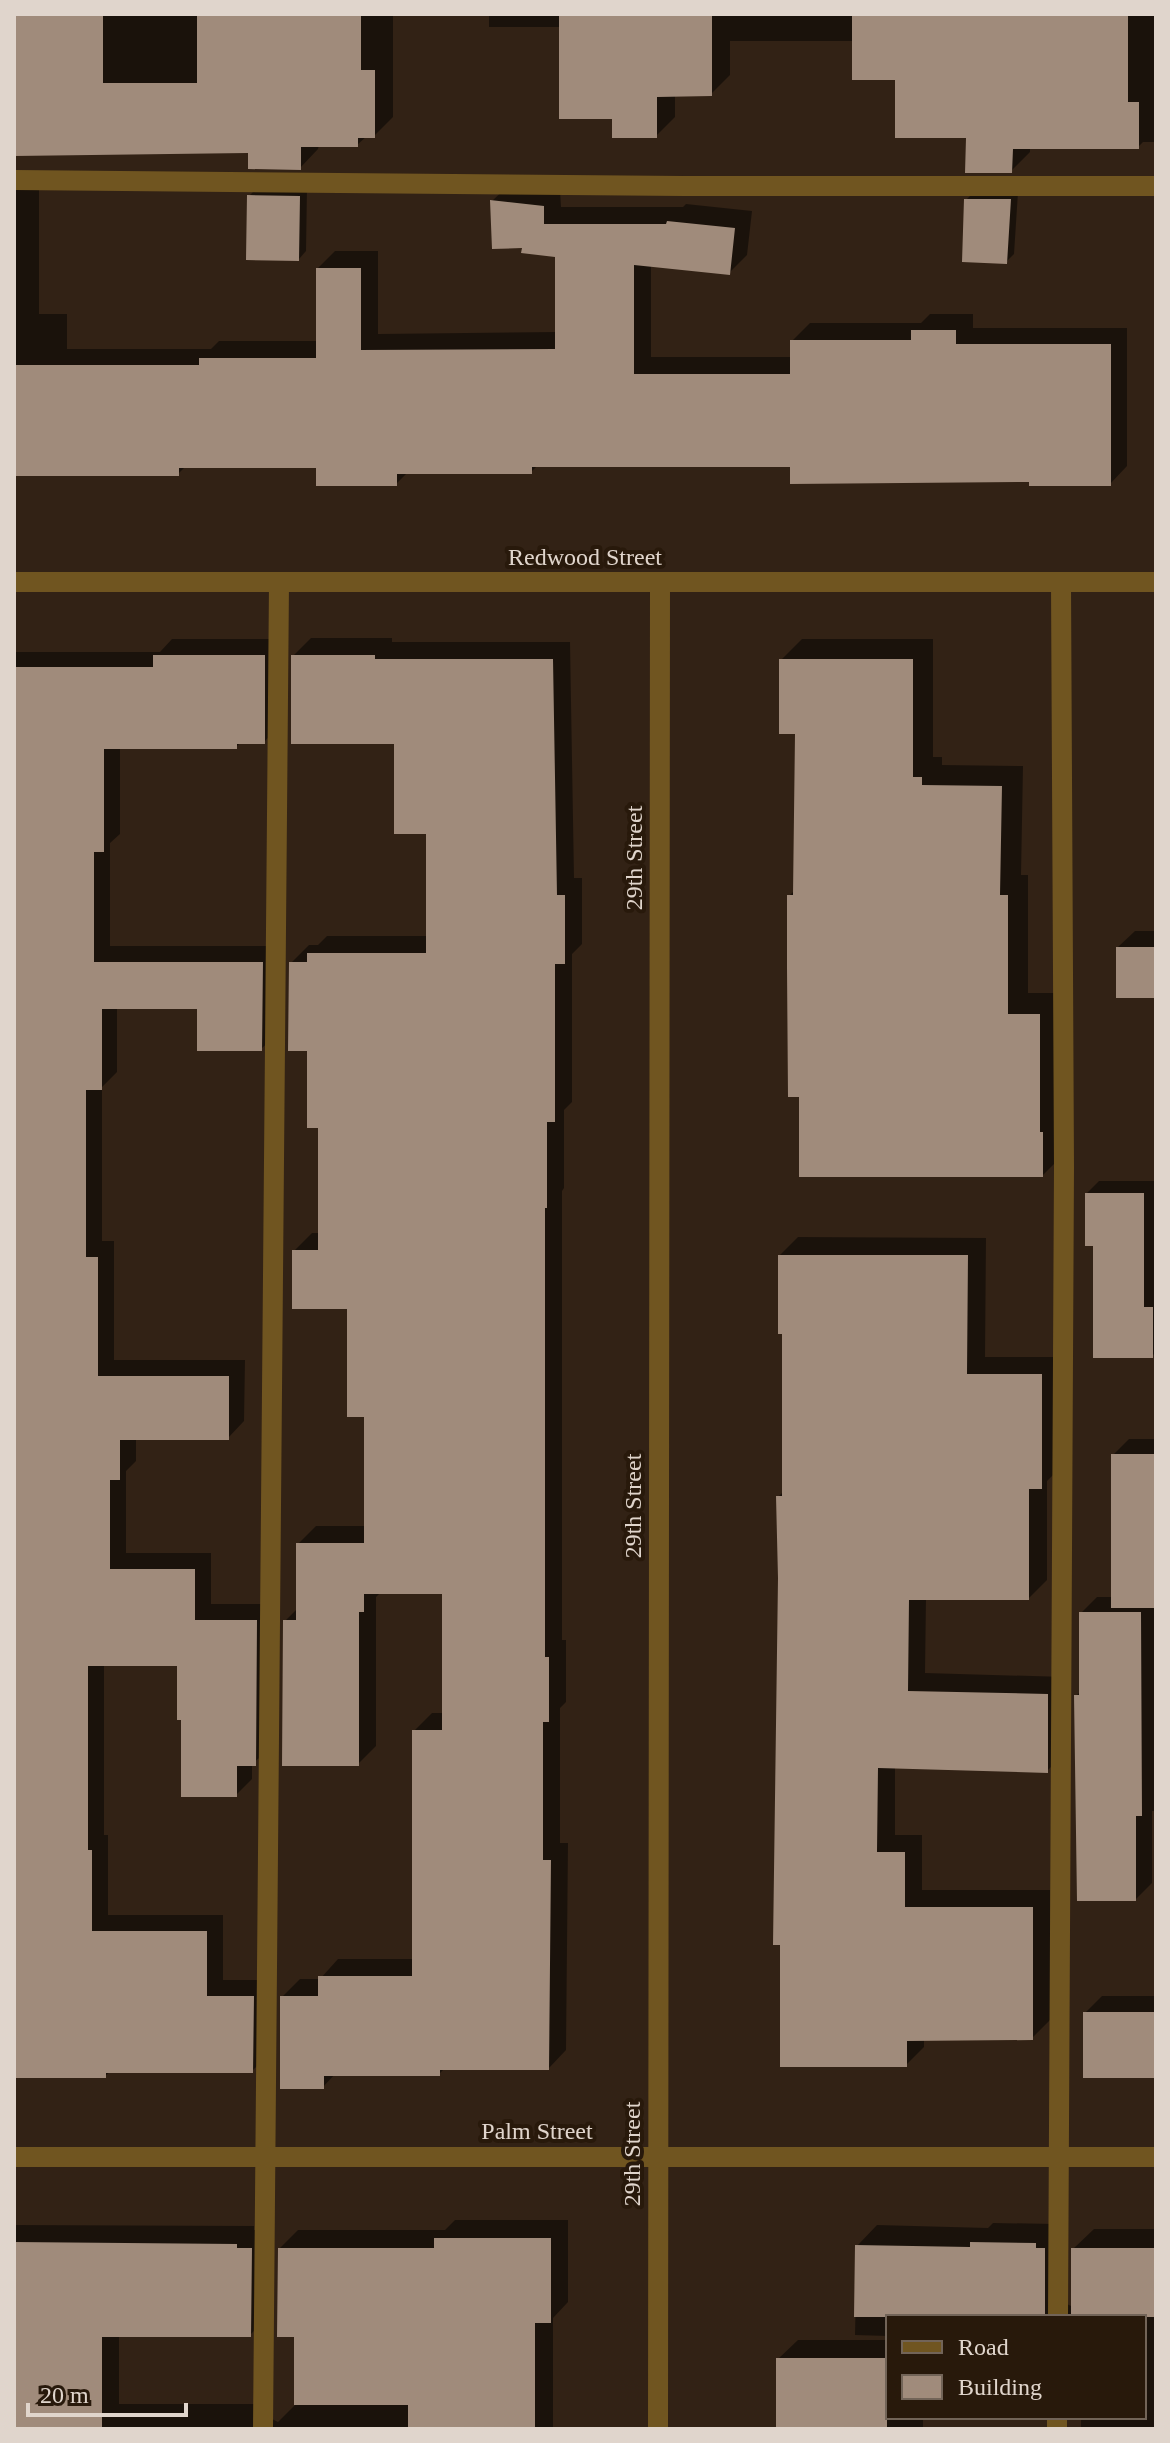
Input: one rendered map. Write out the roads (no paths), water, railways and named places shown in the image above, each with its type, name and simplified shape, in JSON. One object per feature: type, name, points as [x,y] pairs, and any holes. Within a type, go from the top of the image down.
[{"type":"street","points":[[14,180],[667,186],[1156,186]]},
{"type":"street","name":"Redwood Street","points":[[14,582],[1156,582]]},
{"type":"street","points":[[263,2429],[279,583]]},
{"type":"street","points":[[1058,2315],[1064,1199],[1061,583]]},
{"type":"street","name":"29th Street","points":[[658,2429],[660,584]]},
{"type":"street","name":"Palm Street","points":[[14,2157],[1156,2157]]}]
